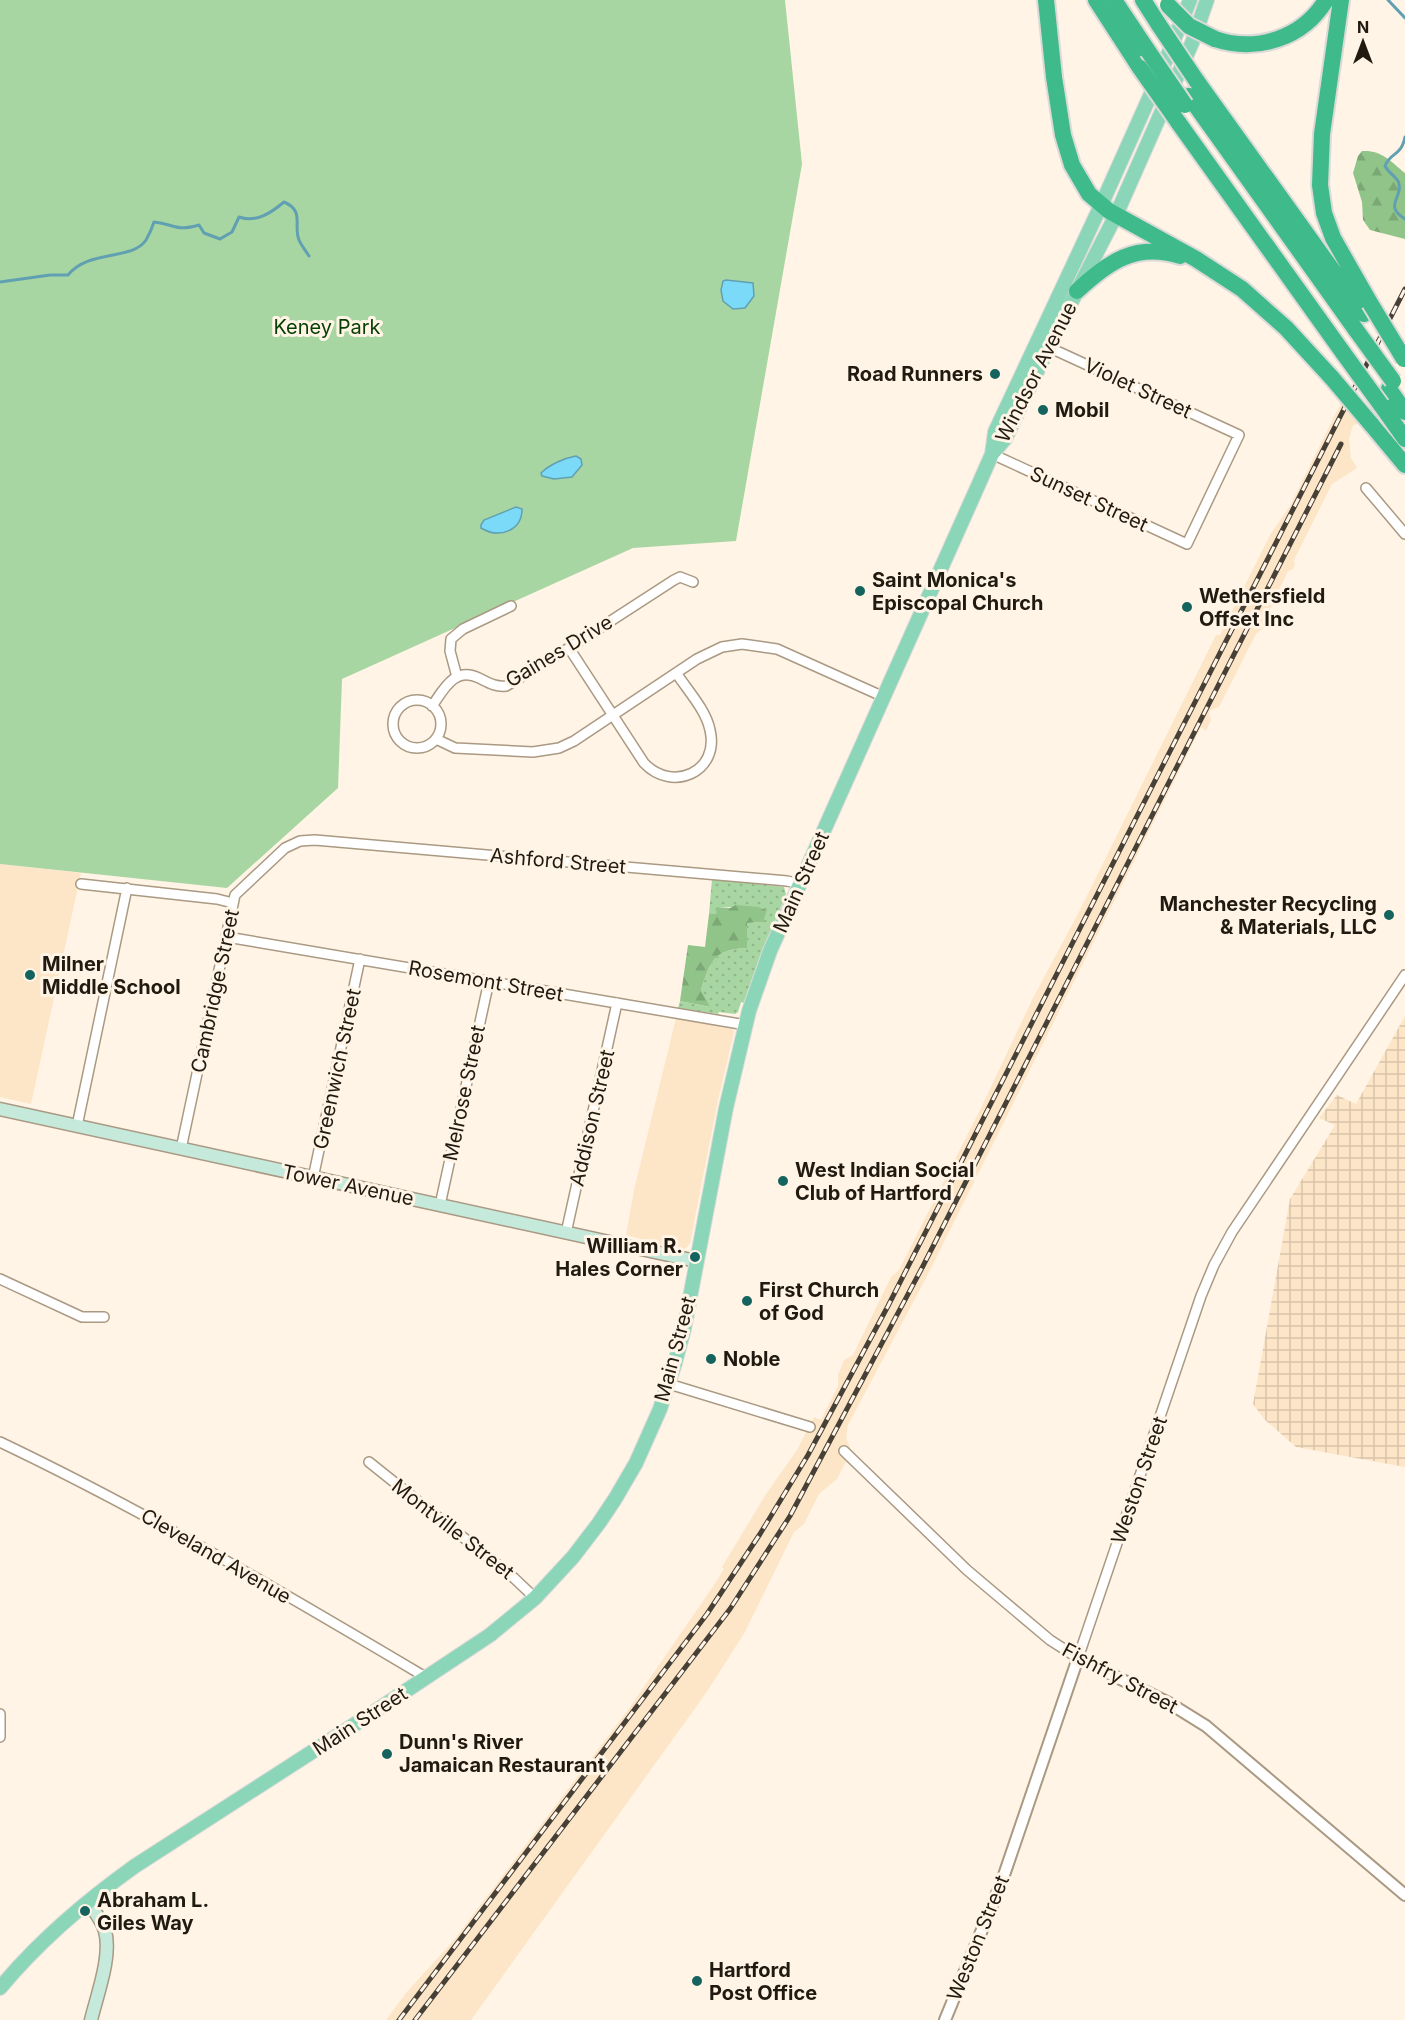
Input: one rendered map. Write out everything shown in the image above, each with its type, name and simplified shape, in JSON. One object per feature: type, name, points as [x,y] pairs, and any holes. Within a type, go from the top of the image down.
[{"type":"highway","points":[[1046,0],[1056,100],[1067,152],[1084,186],[1101,206],[1209,267],[1246,293],[1274,317],[1332,378],[1405,465]]},
{"type":"highway","points":[[1095,0],[1178,122],[1405,439]]},
{"type":"highway","points":[[1114,0],[1150,47],[1354,334],[1399,371],[1405,412]]},
{"type":"highway","points":[[1124,0],[1150,47]]},
{"type":"highway","points":[[1143,0],[1196,80],[1367,308]]},
{"type":"highway","points":[[1167,2],[1189,26],[1215,39],[1247,45],[1280,39],[1295,32],[1309,21],[1326,0]]},
{"type":"highway","points":[[1341,0],[1322,134],[1320,185],[1324,213],[1333,238],[1399,371],[1405,398]]},
{"type":"highway","points":[[1070,288],[1125,256],[1139,252],[1168,252],[1209,267]]},
{"type":"main road","name":"Windsor Avenue","points":[[992,454],[995,432],[1031,370],[1070,288],[1101,206],[1190,0]]},
{"type":"main road","name":"Windsor Avenue","points":[[1070,288],[1116,215],[1189,50],[1207,0]]},
{"type":"main road","name":"Main Street","points":[[0,1988],[48,1937],[88,1902],[135,1866],[490,1635],[535,1598],[573,1557],[615,1499],[651,1431],[669,1384],[684,1329],[726,1108],[746,1025],[770,951],[992,454]]},
{"type":"main road","name":"Tower Avenue","points":[[0,1109],[696,1261]]},
{"type":"main road","points":[[88,1902],[103,1926],[107,1945],[106,1959],[91,2020]]},
{"type":"street","name":"Violet Street","points":[[1043,344],[1239,435],[1187,544]]},
{"type":"street","name":"Sunset Street","points":[[992,454],[1187,544]]},
{"type":"street","points":[[1366,488],[1405,534]]},
{"type":"street","name":"Gaines Drive","points":[[457,677],[472,675],[498,687],[506,686],[674,580],[680,577],[693,582]]},
{"type":"street","points":[[432,706],[450,680],[457,677],[450,651],[451,639],[463,629],[511,606]]},
{"type":"street","points":[[435,739],[455,748],[546,751],[559,748],[574,741],[697,659],[722,646],[742,644],[781,650],[884,697]]},
{"type":"street","points":[[569,648],[644,763],[656,773],[678,778],[699,769],[710,753],[712,744],[707,720],[677,674]]},
{"type":"street","points":[[420,700],[432,706],[440,720],[439,734],[435,739],[422,748],[405,746],[399,740],[393,725],[398,710],[404,704],[420,700]]},
{"type":"street","name":"Ashford Street","points":[[315,840],[801,884]]},
{"type":"street","name":"Cambridge Street","points":[[181,1149],[233,903],[239,890],[285,848],[300,841],[315,840]]},
{"type":"street","points":[[81,884],[233,903]]},
{"type":"street","points":[[77,1126],[127,888]]},
{"type":"street","name":"Rosemont Street","points":[[226,937],[746,1025]]},
{"type":"street","name":"Greenwich Street","points":[[313,1178],[360,959]]},
{"type":"street","name":"Weston Street","points":[[945,2020],[998,1891],[1201,1296],[1214,1265],[1232,1232],[1405,975]]},
{"type":"street","name":"Melrose Street","points":[[440,1205],[489,981]]},
{"type":"street","name":"Addison Street","points":[[566,1233],[617,1003]]},
{"type":"street","points":[[0,1279],[82,1317],[104,1317]]},
{"type":"street","points":[[669,1384],[810,1427]]},
{"type":"street","name":"Cleveland Avenue","points":[[0,1442],[99,1490],[148,1517],[427,1678]]},
{"type":"street","name":"Fishfry Street","points":[[844,1451],[967,1570],[1050,1640],[1078,1658],[1169,1703],[1206,1726],[1405,1895]]},
{"type":"street","name":"Montville Street","points":[[369,1462],[514,1578],[535,1598]]},
{"type":"street","points":[[0,1714],[0,1737]]},
{"type":"shaded area","points":[[1342,401],[1361,423],[1353,425],[1349,439],[1351,458],[1357,468],[1332,484],[1294,560],[1295,565],[1292,570],[1288,571],[1267,615],[1272,621],[1256,634],[1219,707],[1211,710],[1209,714],[1211,720],[1206,731],[1201,727],[927,1276],[848,1425],[846,1438],[850,1447],[837,1479],[819,1494],[804,1524],[794,1532],[745,1632],[706,1693],[471,2020],[386,2020],[406,1993],[454,1940],[628,1710],[712,1588],[766,1494],[797,1450],[814,1417],[821,1420],[838,1386],[838,1375],[844,1360],[853,1355],[891,1277],[899,1270],[1216,635],[1220,635],[1270,535],[1290,506]]},
{"type":"shaded area","name":"Milner Middle School","points":[[0,864],[81,873],[31,1104],[0,1097]]},
{"type":"shaded area","points":[[1405,1016],[1405,1467],[1296,1447],[1265,1420],[1253,1404],[1290,1199],[1335,1125],[1319,1118],[1337,1095],[1356,1104]]},
{"type":"shaded area","points":[[676,1018],[733,1029],[734,1032],[690,1243],[681,1250],[626,1235],[634,1190]]},
{"type":"green space","name":"Keney Park","points":[[0,0],[785,0],[802,164],[736,541],[633,548],[342,679],[338,788],[227,888],[0,864]]},
{"type":"green space","points":[[1362,151],[1380,154],[1405,173],[1405,239],[1370,230],[1363,220],[1362,202],[1353,173],[1358,156]]},
{"type":"green space","points":[[712,879],[784,887],[786,894],[744,1003],[741,1002],[735,1014],[678,1008],[680,1001],[709,1007],[701,990],[711,965],[715,959],[727,951],[747,948],[747,923],[762,922],[767,910],[759,907],[718,907],[716,914],[709,914]]},
{"type":"green space","points":[[736,905],[767,910],[763,922],[747,923],[747,948],[727,951],[715,959],[711,965],[701,990],[710,1007],[680,1001],[688,945],[705,947],[709,914],[716,914],[717,907],[730,908]]},
{"type":"water","points":[[723,281],[753,283],[754,296],[745,308],[733,309],[723,301],[721,290]]},
{"type":"water","points":[[576,456],[581,459],[582,465],[572,477],[554,479],[542,476],[541,473],[552,465]]},
{"type":"water","points":[[516,507],[522,509],[521,517],[514,528],[495,533],[481,528],[484,520]]},
{"type":"waterway","points":[[1388,0],[1405,18]]},
{"type":"waterway","points":[[1405,137],[1401,148],[1385,166],[1398,181],[1399,192],[1395,209],[1405,219]]},
{"type":"waterway","points":[[0,282],[50,275],[68,275],[87,262],[131,251],[146,240],[154,222],[180,228],[199,225],[204,233],[220,239],[232,232],[239,217],[257,218],[269,213],[284,202],[296,214],[297,234],[309,256]]},
{"type":"railway","points":[[399,2020],[707,1614],[760,1534],[808,1455],[888,1306],[1405,289]]},
{"type":"railway","points":[[415,2020],[730,1609],[790,1516],[923,1266],[1341,444]]},
{"type":"place","name":"Road Runners","points":[[995,374]]},
{"type":"place","name":"Mobil","points":[[1043,410]]},
{"type":"place","name":"Saint Monica's Episcopal Church","points":[[860,591]]},
{"type":"place","name":"Wethersfield Offset Inc","points":[[1187,607]]},
{"type":"place","name":"Manchester Recycling & Materials, LLC","points":[[1389,915]]},
{"type":"place","name":"Milner Middle School","points":[[30,975]]},
{"type":"place","name":"West Indian Social Club of Hartford","points":[[783,1181]]},
{"type":"place","name":"William R. Hales Corner","points":[[695,1257]]},
{"type":"place","name":"First Church of God","points":[[747,1301]]},
{"type":"place","name":"Noble","points":[[711,1359]]},
{"type":"place","name":"Dunn's River Jamaican Restaurant","points":[[387,1754]]},
{"type":"place","name":"Abraham L. Giles Way","points":[[85,1911]]},
{"type":"place","name":"Hartford Post Office","points":[[697,1981]]}]
